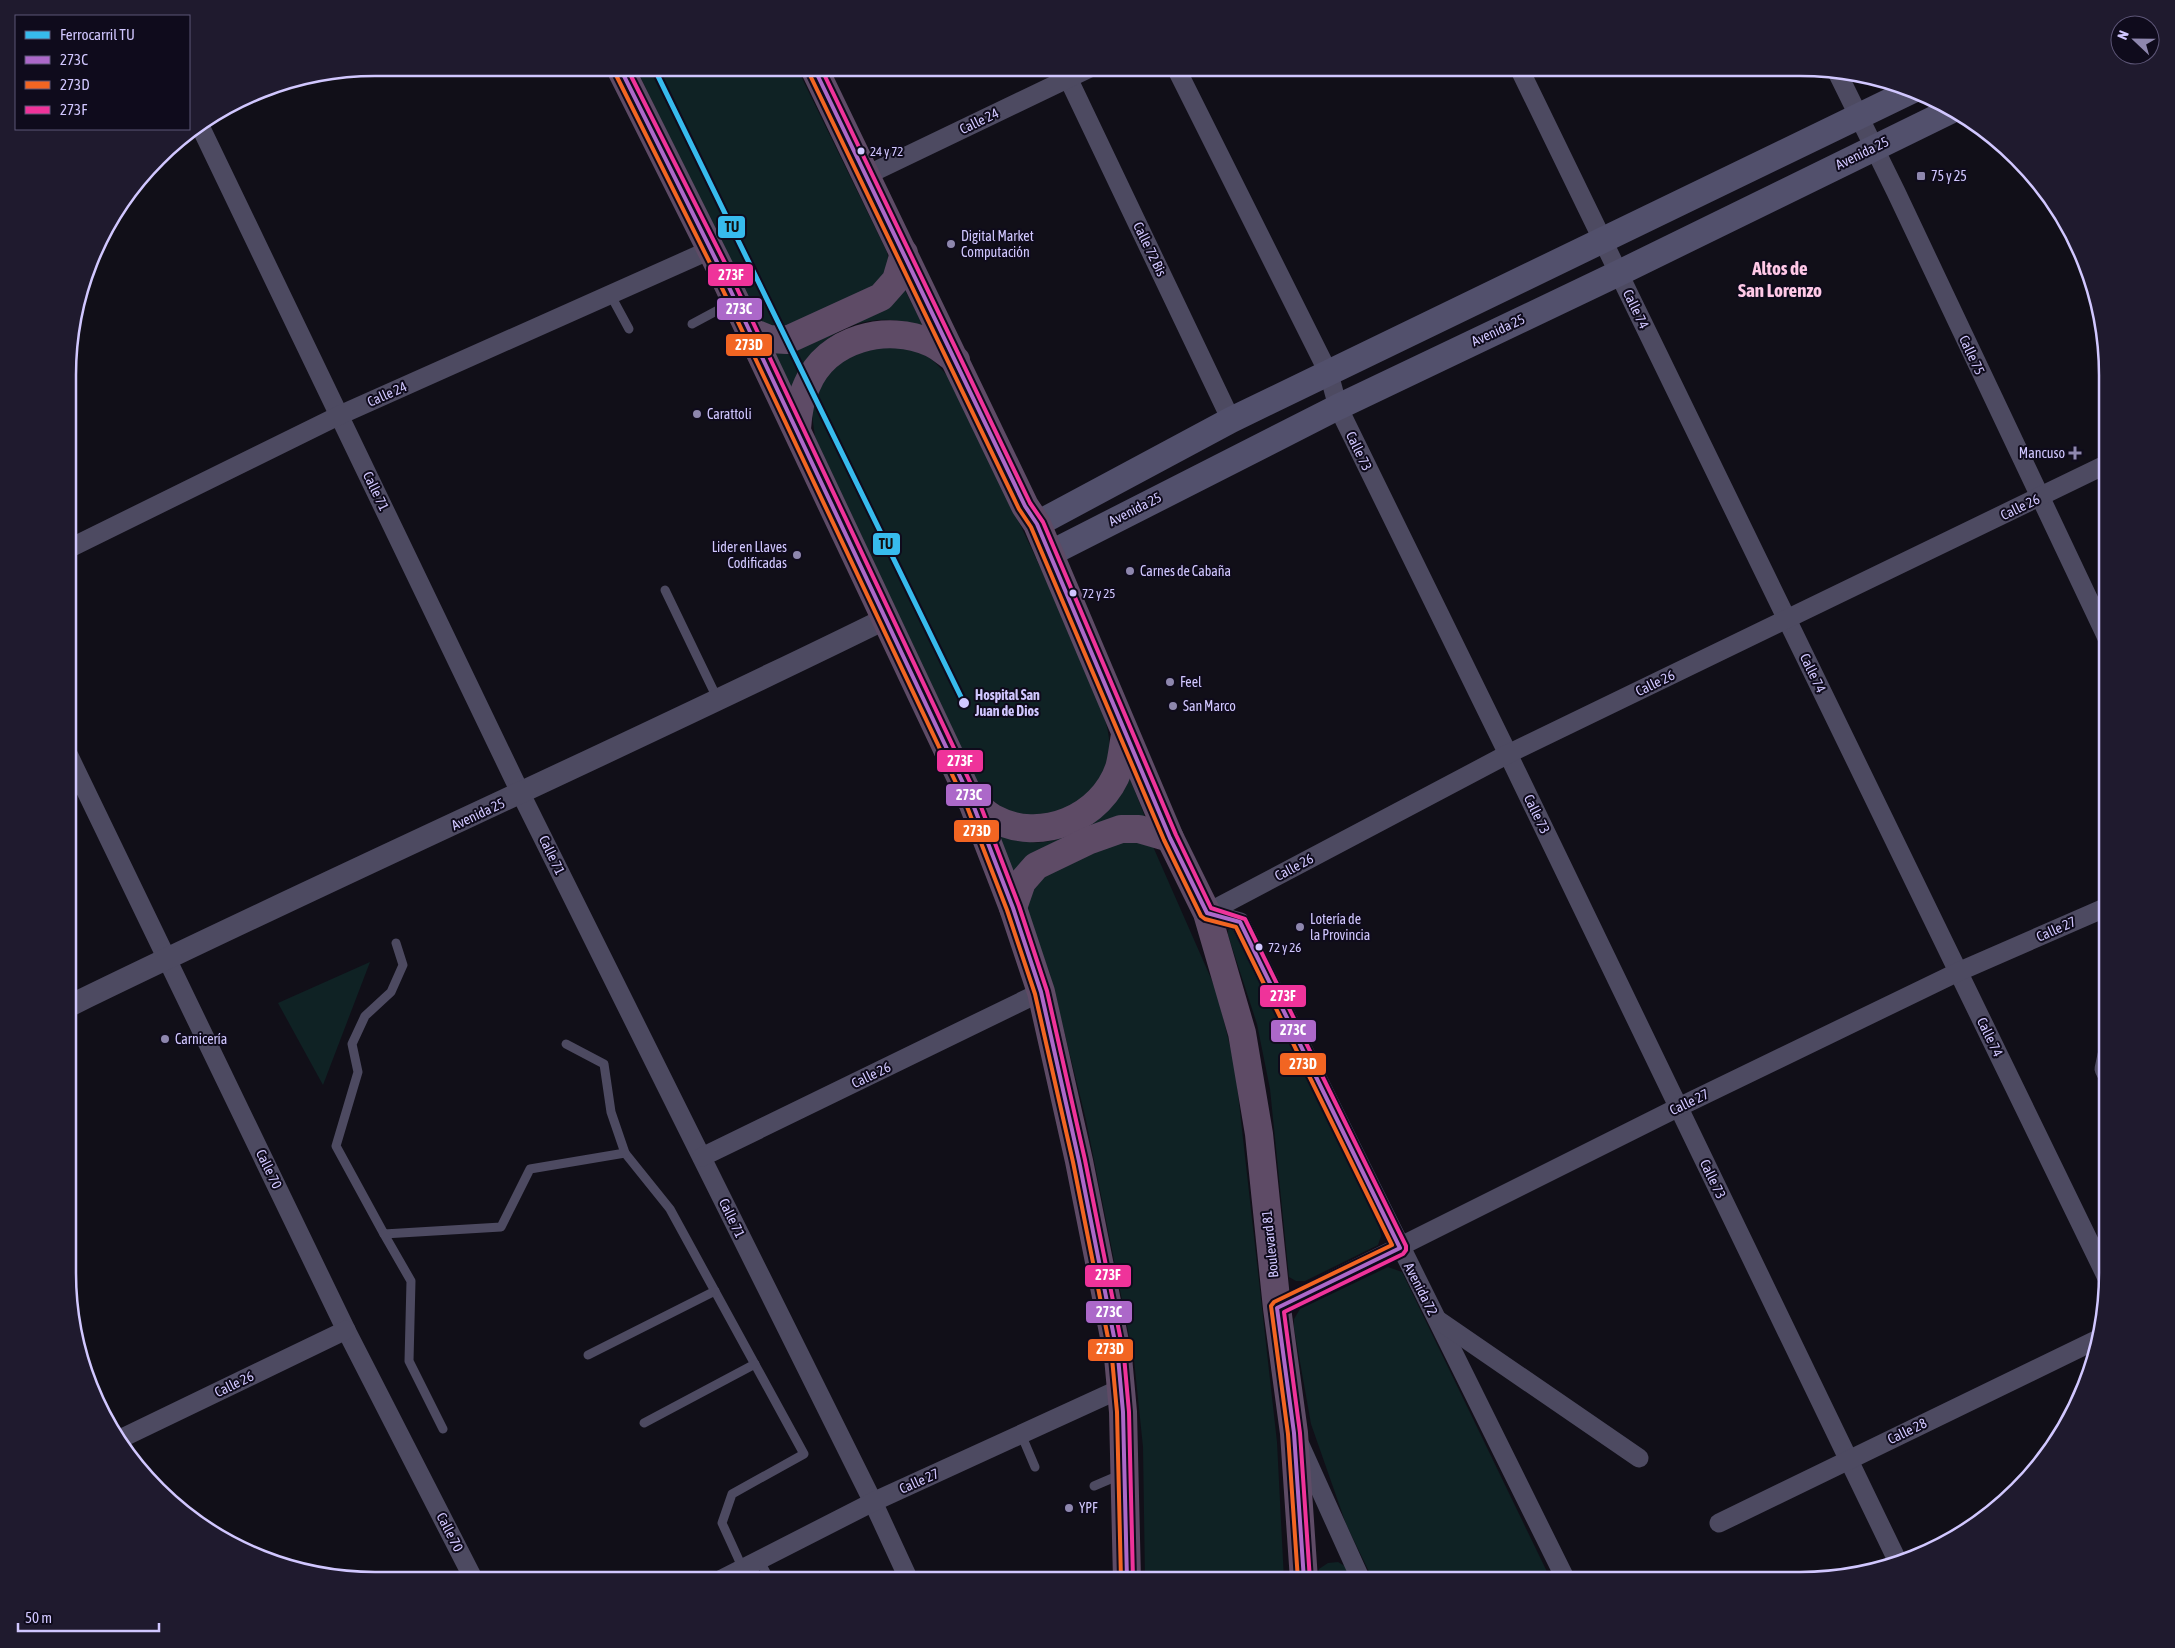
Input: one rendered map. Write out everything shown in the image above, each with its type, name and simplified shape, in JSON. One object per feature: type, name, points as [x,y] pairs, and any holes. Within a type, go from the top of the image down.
[{"type":"highway","points":[[624,76],[735,301],[972,802],[1013,908],[1040,992],[1079,1161],[1118,1357],[1122,1388],[1127,1572]]},
{"type":"highway","points":[[818,76],[1025,506],[1037,524],[1170,838],[1207,913]]},
{"type":"highway","points":[[749,331],[769,339],[787,340],[881,297],[896,280],[904,253]]},
{"type":"highway","points":[[796,429],[799,405],[808,383],[818,366],[847,344],[875,334],[904,334],[933,343],[956,360]]},
{"type":"highway","points":[[972,802],[994,818],[1020,827],[1047,827],[1079,817],[1103,797],[1111,783],[1118,769],[1125,734]]},
{"type":"highway","points":[[1013,908],[1022,882],[1036,866],[1081,844],[1122,829],[1139,829],[1170,838]]},
{"type":"highway","name":"Boulevard 81","points":[[1207,913],[1243,1042],[1259,1134],[1277,1308],[1294,1433],[1303,1572]]},
{"type":"main road","points":[[1037,524],[1231,420],[1903,95]]},
{"type":"main road","name":"Avenida 25","points":[[1049,554],[1338,407],[1619,273],[1944,114]]},
{"type":"street","name":"Calle 24","points":[[867,175],[1070,76]]},
{"type":"street","name":"Calle 72 Bis","points":[[1080,76],[1231,420]]},
{"type":"street","name":"Calle 73","points":[[1180,76],[1328,374],[1338,407],[1508,754],[1895,1556]]},
{"type":"street","name":"Calle 74","points":[[1523,76],[2099,1262]]},
{"type":"street","name":"Calle 75","points":[[1840,79],[2099,621]]},
{"type":"street","name":"Calle 71","points":[[203,131],[521,794],[873,1502],[905,1572]]},
{"type":"street","name":"Calle 24","points":[[76,545],[340,416],[710,250]]},
{"type":"street","name":"Calle 26","points":[[1207,913],[1508,754],[2099,468]]},
{"type":"street","name":"Avenida 25","points":[[76,1003],[167,958],[718,701],[885,619]]},
{"type":"street","name":"Calle 70","points":[[76,770],[346,1330],[470,1572]]},
{"type":"street","name":"Calle 27","points":[[1277,1308],[1679,1107],[1958,972],[2099,910]]},
{"type":"street","name":"Avenida 72","points":[[1207,913],[1240,922],[1400,1248],[1435,1318],[1463,1368],[1562,1572]]},
{"type":"street","name":"Calle 26","points":[[702,1157],[1040,992]]},
{"type":"street","points":[[1435,1318],[1639,1458]]},
{"type":"street","name":"Calle 26","points":[[125,1436],[346,1330]]},
{"type":"street","name":"Calle 28","points":[[1719,1523],[2091,1343]]},
{"type":"street","name":"Calle 27","points":[[737,1572],[873,1502],[1122,1388]]},
{"type":"street","points":[[1294,1433],[1357,1572]]},
{"type":"lane","points":[[610,294],[629,329]]},
{"type":"lane","points":[[692,324],[735,301]]},
{"type":"lane","points":[[665,590],[718,701]]},
{"type":"lane","points":[[396,943],[403,965],[391,992],[365,1016],[352,1044],[358,1072],[336,1146],[411,1281],[409,1361],[443,1429]]},
{"type":"lane","points":[[566,1044],[604,1064],[611,1112],[625,1153],[670,1209],[804,1454],[732,1494],[722,1523],[743,1569]]},
{"type":"lane","points":[[384,1234],[500,1227],[530,1169],[625,1153]]},
{"type":"lane","points":[[588,1354],[714,1291]]},
{"type":"lane","points":[[644,1423],[755,1364]]},
{"type":"lane","points":[[1021,1434],[1035,1467]]},
{"type":"lane","points":[[1094,1486],[1125,1473]]},
{"type":"lane","points":[[760,1561],[766,1572]]},
{"type":"green space","points":[[640,76],[801,76],[887,252],[890,266],[884,281],[788,331],[758,321]]},
{"type":"green space","points":[[903,286],[923,326],[901,321],[880,320],[861,323],[843,330],[827,340],[812,354],[791,391],[771,349]]},
{"type":"green space","points":[[887,344],[921,353],[941,368],[948,377],[1032,549],[1103,712],[1110,751],[1101,778],[1088,796],[1070,809],[1060,813],[1038,817],[1018,815],[993,800],[973,779],[815,437],[812,415],[814,397],[825,376],[847,355]]},
{"type":"green space","points":[[1129,776],[1145,817],[1127,815],[1108,823],[1014,876],[995,833],[1032,842],[1044,842],[1064,837],[1096,820],[1113,805]]},
{"type":"green space","points":[[1131,833],[1151,842],[1217,992],[1235,1067],[1277,1442],[1284,1572],[1145,1572],[1143,1447],[1134,1360],[1086,1120],[1050,974],[1023,903],[1033,879]]},
{"type":"green space","points":[[1231,928],[1236,929],[1379,1226],[1381,1236],[1378,1245],[1305,1281],[1296,1281],[1289,1277],[1270,1089],[1257,1024],[1228,935],[1228,930]]},
{"type":"green space","points":[[370,962],[323,1085],[278,1003]]},
{"type":"green space","points":[[1388,1267],[1402,1272],[1547,1572],[1369,1572],[1346,1524],[1311,1424],[1294,1328],[1294,1319],[1300,1309]]},
{"type":"green space","points":[[1338,1562],[1348,1568],[1350,1572],[1318,1572],[1319,1569],[1328,1563]]},
{"type":"rail line","name":"TU","points":[[658,76],[964,703]]},
{"type":"transit line","name":"273D","points":[[616,76],[713,269],[966,804],[1007,910],[1035,994],[1073,1162],[1112,1358],[1117,1412],[1121,1572]]},
{"type":"transit line","name":"273C","points":[[624,76],[719,266],[972,802],[1013,908],[1041,992],[1079,1161],[1118,1357],[1123,1412],[1127,1572]]},
{"type":"transit line","name":"273F","points":[[631,76],[725,263],[978,799],[1019,906],[1047,991],[1085,1160],[1124,1356],[1129,1412],[1133,1572]]},
{"type":"transit line","name":"273D","points":[[810,76],[1019,509],[1031,527],[1164,840],[1201,916],[1205,919],[1236,927],[1392,1245],[1274,1302],[1271,1306],[1288,1434],[1297,1572]]},
{"type":"transit line","name":"273C","points":[[818,76],[1025,506],[1037,524],[1170,838],[1207,913],[1240,922],[1400,1248],[1277,1308],[1294,1433],[1303,1572]]},
{"type":"transit line","name":"273F","points":[[825,76],[1030,503],[1043,522],[1176,835],[1211,908],[1245,919],[1406,1246],[1403,1254],[1284,1312],[1300,1433],[1309,1572]]},
{"type":"place","name":"24 y 72","points":[[861,151]]},
{"type":"place","name":"75 y 25","points":[[1921,176]]},
{"type":"place","name":"Digital Market Computación","points":[[951,244]]},
{"type":"place","name":"Carattoli","points":[[697,414]]},
{"type":"place","name":"Mancuso","points":[[2075,453]]},
{"type":"place","name":"Lider en Llaves Codificadas","points":[[797,555]]},
{"type":"place","name":"Carnes de Cabaña","points":[[1130,571]]},
{"type":"place","name":"72 y 25","points":[[1073,593]]},
{"type":"place","name":"Feel","points":[[1170,682]]},
{"type":"place","name":"Hospital San Juan de Dios","points":[[964,703]]},
{"type":"place","name":"San Marco","points":[[1173,706]]},
{"type":"place","name":"Lotería de la Provincia","points":[[1300,927]]},
{"type":"place","name":"72 y 26","points":[[1259,947]]},
{"type":"place","name":"Carnicería","points":[[165,1039]]},
{"type":"place","name":"YPF","points":[[1069,1508]]},
{"type":"district","name":"Altos de San Lorenzo","points":[[1780,279]]}]
